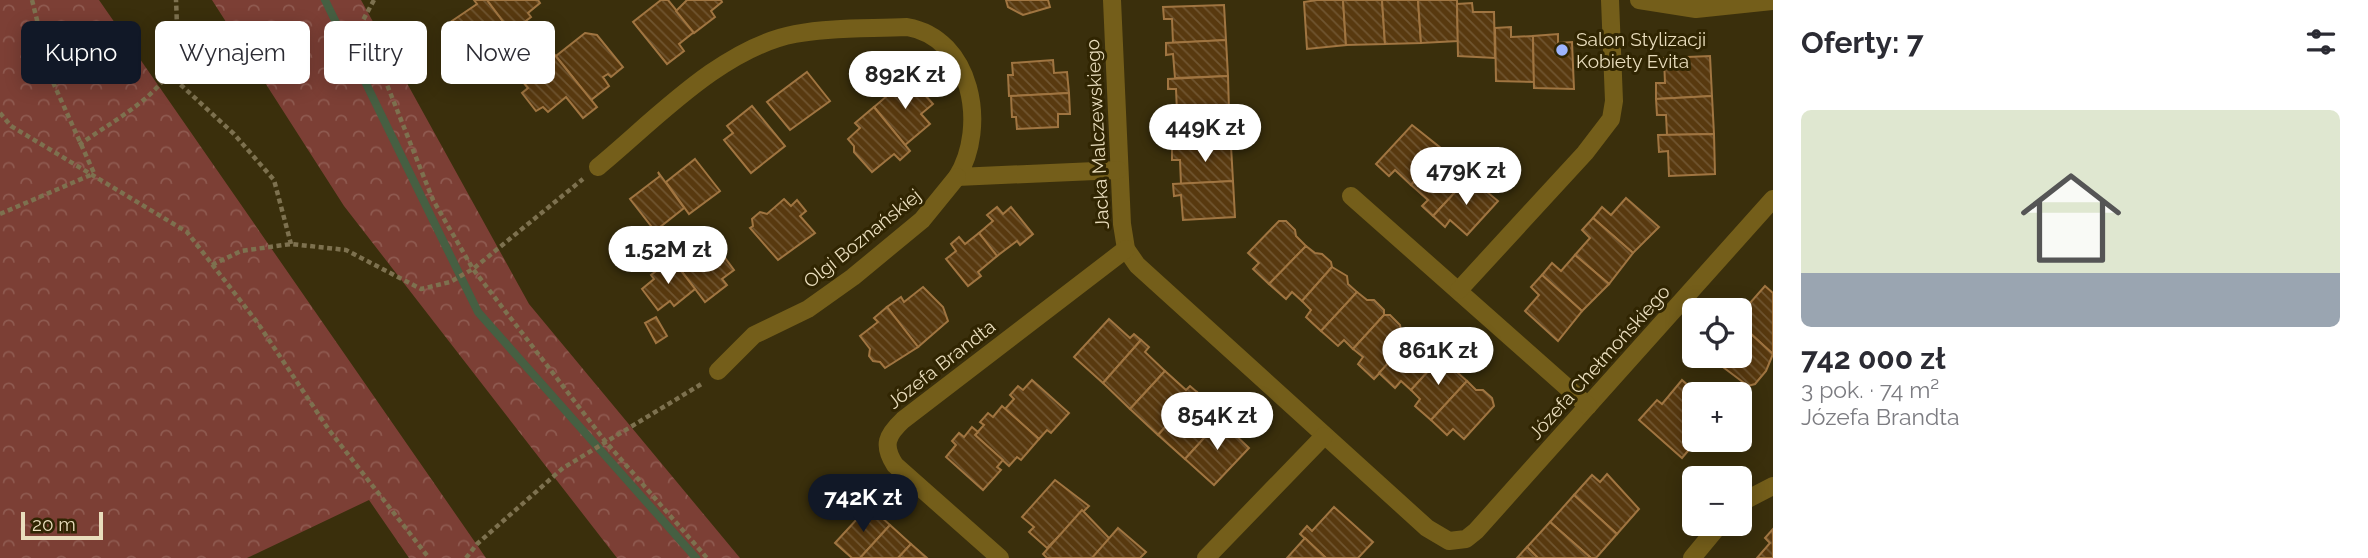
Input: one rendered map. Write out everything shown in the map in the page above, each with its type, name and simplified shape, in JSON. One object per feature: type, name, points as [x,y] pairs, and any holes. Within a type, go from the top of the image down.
[{"type":"street","name":"Jacka Malczewskiego","points":[[1112,0],[1118,170],[1126,249],[1137,265],[1324,436],[1427,528],[1449,541]]},
{"type":"street","points":[[1459,290],[1585,153],[1611,119],[1614,101],[1610,0]]},
{"type":"street","points":[[1639,0],[1696,9],[1773,1]]},
{"type":"street","name":"Olgi Boznańskiej","points":[[597,167],[705,78],[752,50],[794,34],[907,27],[922,30],[947,45],[961,65],[969,86],[971,142],[965,163],[957,177],[922,220],[853,277],[808,309],[754,335],[718,371]]},
{"type":"street","points":[[957,177],[1118,170]]},
{"type":"street","points":[[1351,196],[1588,406]]},
{"type":"street","name":"Józefa Chełmońskiego","points":[[1449,541],[1466,539],[1476,531],[1773,199]]},
{"type":"street","name":"Józefa Brandta","points":[[1000,558],[895,464],[886,447],[887,439],[903,420],[1126,249]]},
{"type":"street","points":[[1206,558],[1324,436]]},
{"type":"street","points":[[1752,497],[1773,486]]},
{"type":"street","points":[[1692,558],[1710,536]]},
{"type":"path","points":[[32,0],[52,79],[79,145],[94,173]]},
{"type":"path","points":[[176,0],[177,21]]},
{"type":"path","points":[[374,0],[362,22],[433,200],[473,269],[603,442],[707,558]]},
{"type":"path","points":[[79,145],[153,92],[159,84]]},
{"type":"path","points":[[180,84],[234,134],[274,180],[291,244]]},
{"type":"path","points":[[0,113],[11,126],[94,173],[187,232],[257,322],[329,430],[429,558]]},
{"type":"path","points":[[212,265],[241,251],[291,244],[346,250],[421,289],[450,282],[473,269],[540,211],[597,167]]},
{"type":"path","points":[[0,214],[94,173]]},
{"type":"path","points":[[466,558],[477,544],[563,468],[711,379],[718,371]]},
{"type":"green space","points":[[0,0],[99,0],[114,21],[21,21],[21,84],[141,84],[141,61],[486,558],[409,558],[369,500],[247,558],[0,558]]},
{"type":"green space","points":[[212,0],[361,0],[373,21],[324,21],[324,84],[407,84],[529,304],[740,558],[617,558],[344,206],[266,84],[310,84],[310,21],[225,21]]},
{"type":"building","points":[[474,0],[487,0],[503,21],[452,21],[477,4]]},
{"type":"building","points":[[487,0],[538,0],[540,3],[528,13],[531,17],[526,21],[503,21]]},
{"type":"building","points":[[661,0],[668,0],[694,32],[679,44],[684,51],[667,64],[633,22]]},
{"type":"building","points":[[687,0],[722,2],[711,11],[715,17],[694,33],[676,11]]},
{"type":"building","points":[[1006,0],[1048,0],[1050,7],[1023,15],[1008,7]]},
{"type":"building","points":[[1343,0],[1346,45],[1307,49],[1304,2]]},
{"type":"building","points":[[1343,0],[1382,0],[1385,44],[1346,45]]},
{"type":"building","points":[[1382,0],[1418,0],[1421,43],[1385,44]]},
{"type":"building","points":[[1418,0],[1457,0],[1458,41],[1421,43]]},
{"type":"building","points":[[1472,3],[1473,12],[1494,12],[1495,58],[1458,56],[1457,4]]},
{"type":"building","points":[[1224,5],[1226,40],[1173,43],[1172,19],[1164,19],[1163,7]]},
{"type":"building","points":[[1511,27],[1511,37],[1533,36],[1534,82],[1496,81],[1495,28]]},
{"type":"building","points":[[585,33],[597,35],[623,67],[611,77],[608,74],[603,77],[609,86],[591,100],[556,56]]},
{"type":"building","points":[[1558,34],[1558,43],[1572,42],[1574,89],[1534,88],[1533,36]]},
{"type":"building","points":[[1226,40],[1228,76],[1175,78],[1173,54],[1166,55],[1166,43]]},
{"type":"building","points":[[555,55],[597,107],[583,118],[566,97],[548,112],[543,107],[536,111],[522,93],[528,88],[525,84],[555,84]]},
{"type":"building","points":[[1710,56],[1712,96],[1656,99],[1656,83],[1665,83],[1664,58]]},
{"type":"building","points":[[1053,60],[1054,73],[1067,72],[1069,93],[1009,96],[1008,75],[1013,75],[1012,63]]},
{"type":"building","points":[[807,72],[830,101],[790,130],[767,102]]},
{"type":"building","points":[[1228,76],[1229,111],[1177,112],[1176,89],[1168,89],[1168,79]]},
{"type":"building","points":[[909,77],[933,104],[921,114],[930,124],[905,145],[874,107]]},
{"type":"building","points":[[1069,93],[1070,114],[1058,114],[1058,127],[1017,129],[1016,117],[1012,117],[1011,96]]},
{"type":"building","points":[[1712,96],[1714,134],[1667,135],[1666,115],[1657,115],[1656,99]]},
{"type":"building","points":[[752,106],[785,146],[751,173],[724,140],[733,133],[727,126]]},
{"type":"building","points":[[874,107],[910,151],[900,160],[894,154],[872,172],[854,152],[854,146],[848,139],[860,128],[855,123]]},
{"type":"building","points":[[1229,111],[1231,146],[1179,149],[1177,123],[1170,123],[1169,112]]},
{"type":"building","points":[[1412,125],[1442,149],[1411,185],[1395,170],[1389,176],[1376,164]]},
{"type":"building","points":[[1714,134],[1715,174],[1669,176],[1668,151],[1659,152],[1658,135]]},
{"type":"building","points":[[1231,146],[1233,181],[1181,184],[1180,160],[1172,160],[1172,149]]},
{"type":"building","points":[[1442,149],[1469,177],[1433,216],[1422,206],[1428,200],[1411,185]]},
{"type":"building","points":[[695,159],[720,191],[689,214],[666,182]]},
{"type":"building","points":[[658,172],[684,208],[655,231],[630,199],[660,176]]},
{"type":"building","points":[[1469,177],[1498,201],[1467,235],[1450,220],[1445,227],[1433,216]]},
{"type":"building","points":[[1233,181],[1235,217],[1183,220],[1181,195],[1174,196],[1173,184]]},
{"type":"building","points":[[1626,198],[1659,227],[1633,253],[1593,218],[1602,207],[1611,215]]},
{"type":"building","points":[[784,199],[791,206],[797,200],[806,211],[800,216],[815,233],[778,260],[750,228],[753,226],[752,219],[760,212],[767,214]]},
{"type":"building","points":[[997,207],[1003,214],[1011,207],[1033,234],[1020,245],[1017,241],[997,256],[979,233],[993,221],[987,215]]},
{"type":"building","points":[[1593,218],[1633,253],[1609,284],[1575,255],[1590,238],[1582,230]]},
{"type":"building","points":[[1279,221],[1286,221],[1306,246],[1269,284],[1253,269],[1259,263],[1248,253]]},
{"type":"building","points":[[979,233],[997,256],[978,272],[981,276],[968,286],[946,259],[956,251],[951,244],[959,237],[965,244]]},
{"type":"building","points":[[1306,246],[1315,253],[1322,254],[1331,262],[1332,267],[1302,301],[1292,292],[1286,299],[1269,284]]},
{"type":"building","points":[[717,247],[734,270],[722,279],[727,285],[705,302],[680,269],[701,252],[704,256]]},
{"type":"building","points":[[1575,255],[1609,284],[1582,311],[1542,275],[1552,263],[1561,271]]},
{"type":"building","points":[[672,259],[695,289],[674,306],[670,301],[658,310],[642,289],[654,279],[651,275]]},
{"type":"building","points":[[1332,267],[1347,276],[1348,284],[1357,292],[1321,331],[1306,317],[1311,310],[1302,301]]},
{"type":"building","points":[[1542,275],[1582,311],[1558,341],[1525,311],[1539,295],[1531,287]]},
{"type":"building","points":[[1765,286],[1773,293],[1773,354],[1752,335],[1752,301]]},
{"type":"building","points":[[923,287],[943,307],[948,321],[918,347],[887,307],[901,297],[904,302]]},
{"type":"building","points":[[1357,292],[1367,300],[1374,300],[1384,310],[1384,315],[1353,349],[1344,340],[1338,346],[1321,331]]},
{"type":"building","points":[[887,307],[918,347],[885,368],[869,356],[870,349],[860,336],[878,322],[874,318]]},
{"type":"building","points":[[1384,315],[1390,315],[1410,340],[1374,379],[1358,364],[1363,357],[1353,349]]},
{"type":"building","points":[[656,317],[667,336],[656,343],[645,323]]},
{"type":"building","points":[[1109,319],[1130,338],[1134,334],[1141,340],[1103,383],[1074,357]]},
{"type":"building","points":[[1415,334],[1424,342],[1431,342],[1441,352],[1441,357],[1411,390],[1401,381],[1395,388],[1379,373]]},
{"type":"building","points":[[1752,335],[1773,354],[1766,371],[1755,384],[1743,382],[1724,368],[1752,368]]},
{"type":"building","points":[[1141,340],[1149,347],[1145,352],[1165,371],[1130,409],[1103,383]]},
{"type":"building","points":[[1441,357],[1447,357],[1457,366],[1458,373],[1467,381],[1431,420],[1415,406],[1420,399],[1411,390]]},
{"type":"building","points":[[1165,371],[1186,390],[1190,386],[1197,392],[1158,435],[1130,409]]},
{"type":"building","points":[[1032,380],[1069,413],[1051,433],[1047,430],[1039,439],[1005,409],[1014,399],[1010,395],[1018,386],[1023,390]]},
{"type":"building","points":[[1682,380],[1684,382],[1682,382],[1682,452],[1687,452],[1682,458],[1639,420],[1657,400],[1662,404]]},
{"type":"building","points":[[1467,381],[1476,390],[1483,390],[1492,398],[1494,406],[1464,439],[1453,429],[1447,435],[1431,420]]},
{"type":"building","points":[[1197,392],[1205,399],[1200,403],[1220,421],[1185,459],[1158,435]]},
{"type":"building","points":[[1002,406],[1039,439],[1021,460],[1017,457],[1009,466],[975,435],[984,425],[980,422],[988,413],[993,417]]},
{"type":"building","points":[[1224,416],[1232,423],[1228,428],[1249,448],[1214,485],[1185,459]]},
{"type":"building","points":[[972,427],[978,432],[975,435],[1003,460],[997,467],[1001,470],[983,490],[946,457],[956,445],[952,441],[959,433],[964,437]]},
{"type":"building","points":[[1607,474],[1639,509],[1617,534],[1574,495],[1592,475],[1600,482]]},
{"type":"building","points":[[1055,480],[1089,506],[1047,548],[1029,532],[1034,527],[1022,517]]},
{"type":"building","points":[[1574,495],[1617,534],[1596,558],[1591,558],[1550,522]]},
{"type":"building","points":[[869,506],[890,525],[860,558],[852,558],[835,543]]},
{"type":"building","points":[[1334,507],[1373,542],[1358,558],[1326,558],[1300,534],[1307,526],[1312,531]]},
{"type":"building","points":[[1082,510],[1110,539],[1092,558],[1047,558],[1043,554]]},
{"type":"building","points":[[1550,522],[1591,558],[1538,558],[1527,547]]},
{"type":"building","points":[[890,525],[911,544],[898,558],[860,558]]},
{"type":"building","points":[[1118,528],[1146,552],[1140,558],[1092,558]]},
{"type":"building","points":[[1773,529],[1773,558],[1757,558],[1770,543],[1765,538]]},
{"type":"building","points":[[1305,538],[1326,558],[1287,558]]},
{"type":"building","points":[[911,544],[927,558],[898,558]]},
{"type":"building","points":[[1527,547],[1538,558],[1517,558]]},
{"type":"waterway","points":[[325,0],[478,312],[696,558]]},
{"type":"place","name":"Salon Stylizacji Kobiety Evita","points":[[1562,50]]}]
